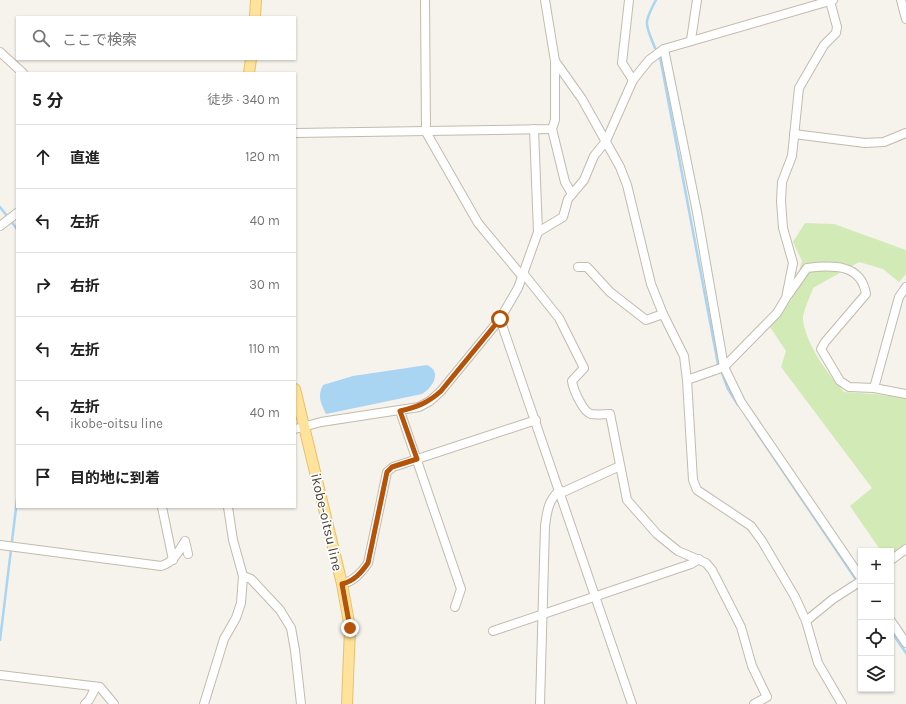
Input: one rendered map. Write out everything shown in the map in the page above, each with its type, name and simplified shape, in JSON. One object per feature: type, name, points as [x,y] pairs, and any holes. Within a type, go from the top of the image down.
[{"type":"main road","points":[[255,16],[256,0]]},
{"type":"main road","points":[[249,72],[251,60]]},
{"type":"main road","name":"ikobe-oitsu line","points":[[296,397],[300,428],[342,584],[350,628],[347,704]]},
{"type":"street","points":[[425,0],[426,132],[478,223],[559,318],[584,368],[572,381],[573,387],[585,411],[590,414],[610,414],[627,500],[657,534],[678,551],[699,559],[706,563],[712,570],[741,627],[752,666],[767,697],[754,704]]},
{"type":"street","points":[[545,0],[555,61],[555,120],[552,129],[565,182],[572,194]]},
{"type":"street","points":[[629,0],[622,63],[633,80]]},
{"type":"street","points":[[691,40],[697,0]]},
{"type":"street","points":[[538,232],[563,217],[568,199],[584,180],[594,156],[606,141],[633,80],[649,60],[664,49],[691,40],[832,0],[837,27],[836,33],[824,45],[799,88],[792,156],[782,182],[781,201],[783,228],[793,263],[786,298]]},
{"type":"street","points":[[901,0],[906,19]]},
{"type":"street","points":[[664,49],[695,204],[724,367],[741,402],[858,576]]},
{"type":"street","points":[[0,52],[22,72]]},
{"type":"street","points":[[555,61],[582,99],[606,141],[627,185],[651,284],[663,314],[684,356],[688,380],[691,466],[693,480],[697,490],[751,526],[762,541],[795,597],[806,621],[818,663],[842,704]]},
{"type":"street","points":[[300,428],[322,422],[420,407],[430,401],[441,391],[500,319],[518,288],[538,232],[534,129]]},
{"type":"street","points":[[296,133],[552,129]]},
{"type":"street","points":[[794,134],[865,143],[884,142],[906,133]]},
{"type":"street","points":[[688,380],[724,367],[777,313],[807,268],[831,265],[853,271],[864,282],[866,294],[825,342],[821,349],[840,381],[849,387],[874,388],[906,394]]},
{"type":"street","points":[[578,267],[587,267],[610,292],[646,320],[663,314]]},
{"type":"street","points":[[874,388],[899,296],[906,287]]},
{"type":"street","points":[[500,319],[536,420],[632,704]]},
{"type":"street","points":[[400,411],[461,590],[455,607]]},
{"type":"street","points":[[342,584],[349,582],[362,572],[368,563],[387,472],[392,467],[536,420]]},
{"type":"street","points":[[540,704],[545,526],[548,505],[553,496],[560,492],[620,466]]},
{"type":"street","points":[[162,508],[173,560]]},
{"type":"street","points":[[204,704],[224,639],[236,618],[241,603],[244,576],[233,540],[228,508]]},
{"type":"street","points":[[4,545],[161,566],[167,565],[173,560],[185,541],[188,554]]},
{"type":"street","points":[[894,558],[906,549]]},
{"type":"street","points":[[493,631],[691,564],[699,559]]},
{"type":"street","points":[[244,576],[251,579],[280,610],[291,628],[301,704]]},
{"type":"street","points":[[806,621],[858,582]]},
{"type":"street","points":[[894,625],[906,642]]},
{"type":"street","points":[[0,675],[100,688],[114,704]]},
{"type":"street","points":[[85,704],[96,687]]},
{"type":"green space","points":[[805,223],[834,224],[906,250],[906,274],[899,282],[883,269],[859,262],[813,288],[803,317],[808,339],[813,349],[831,377],[844,392],[906,398],[906,543],[894,552],[894,548],[879,548],[850,506],[872,488],[781,367],[786,351],[770,327],[791,300],[802,261],[793,242]]},
{"type":"water","points":[[427,365],[432,368],[435,376],[432,384],[422,394],[326,414],[320,400],[320,393],[323,385],[353,376]]},
{"type":"waterway","points":[[655,48],[647,28],[647,19],[656,0]]},
{"type":"waterway","points":[[660,57],[718,364]]},
{"type":"waterway","points":[[0,207],[16,228]]},
{"type":"waterway","points":[[722,373],[728,389],[738,405]]},
{"type":"waterway","points":[[751,424],[855,578]]},
{"type":"waterway","points":[[0,640],[16,508]]},
{"type":"waterway","points":[[894,635],[906,653]]},
{"type":"route","points":[[350,628],[342,584],[349,582],[362,572],[368,563],[387,472],[392,467],[417,459],[400,411],[420,407],[430,401],[441,391],[500,319]]}]
